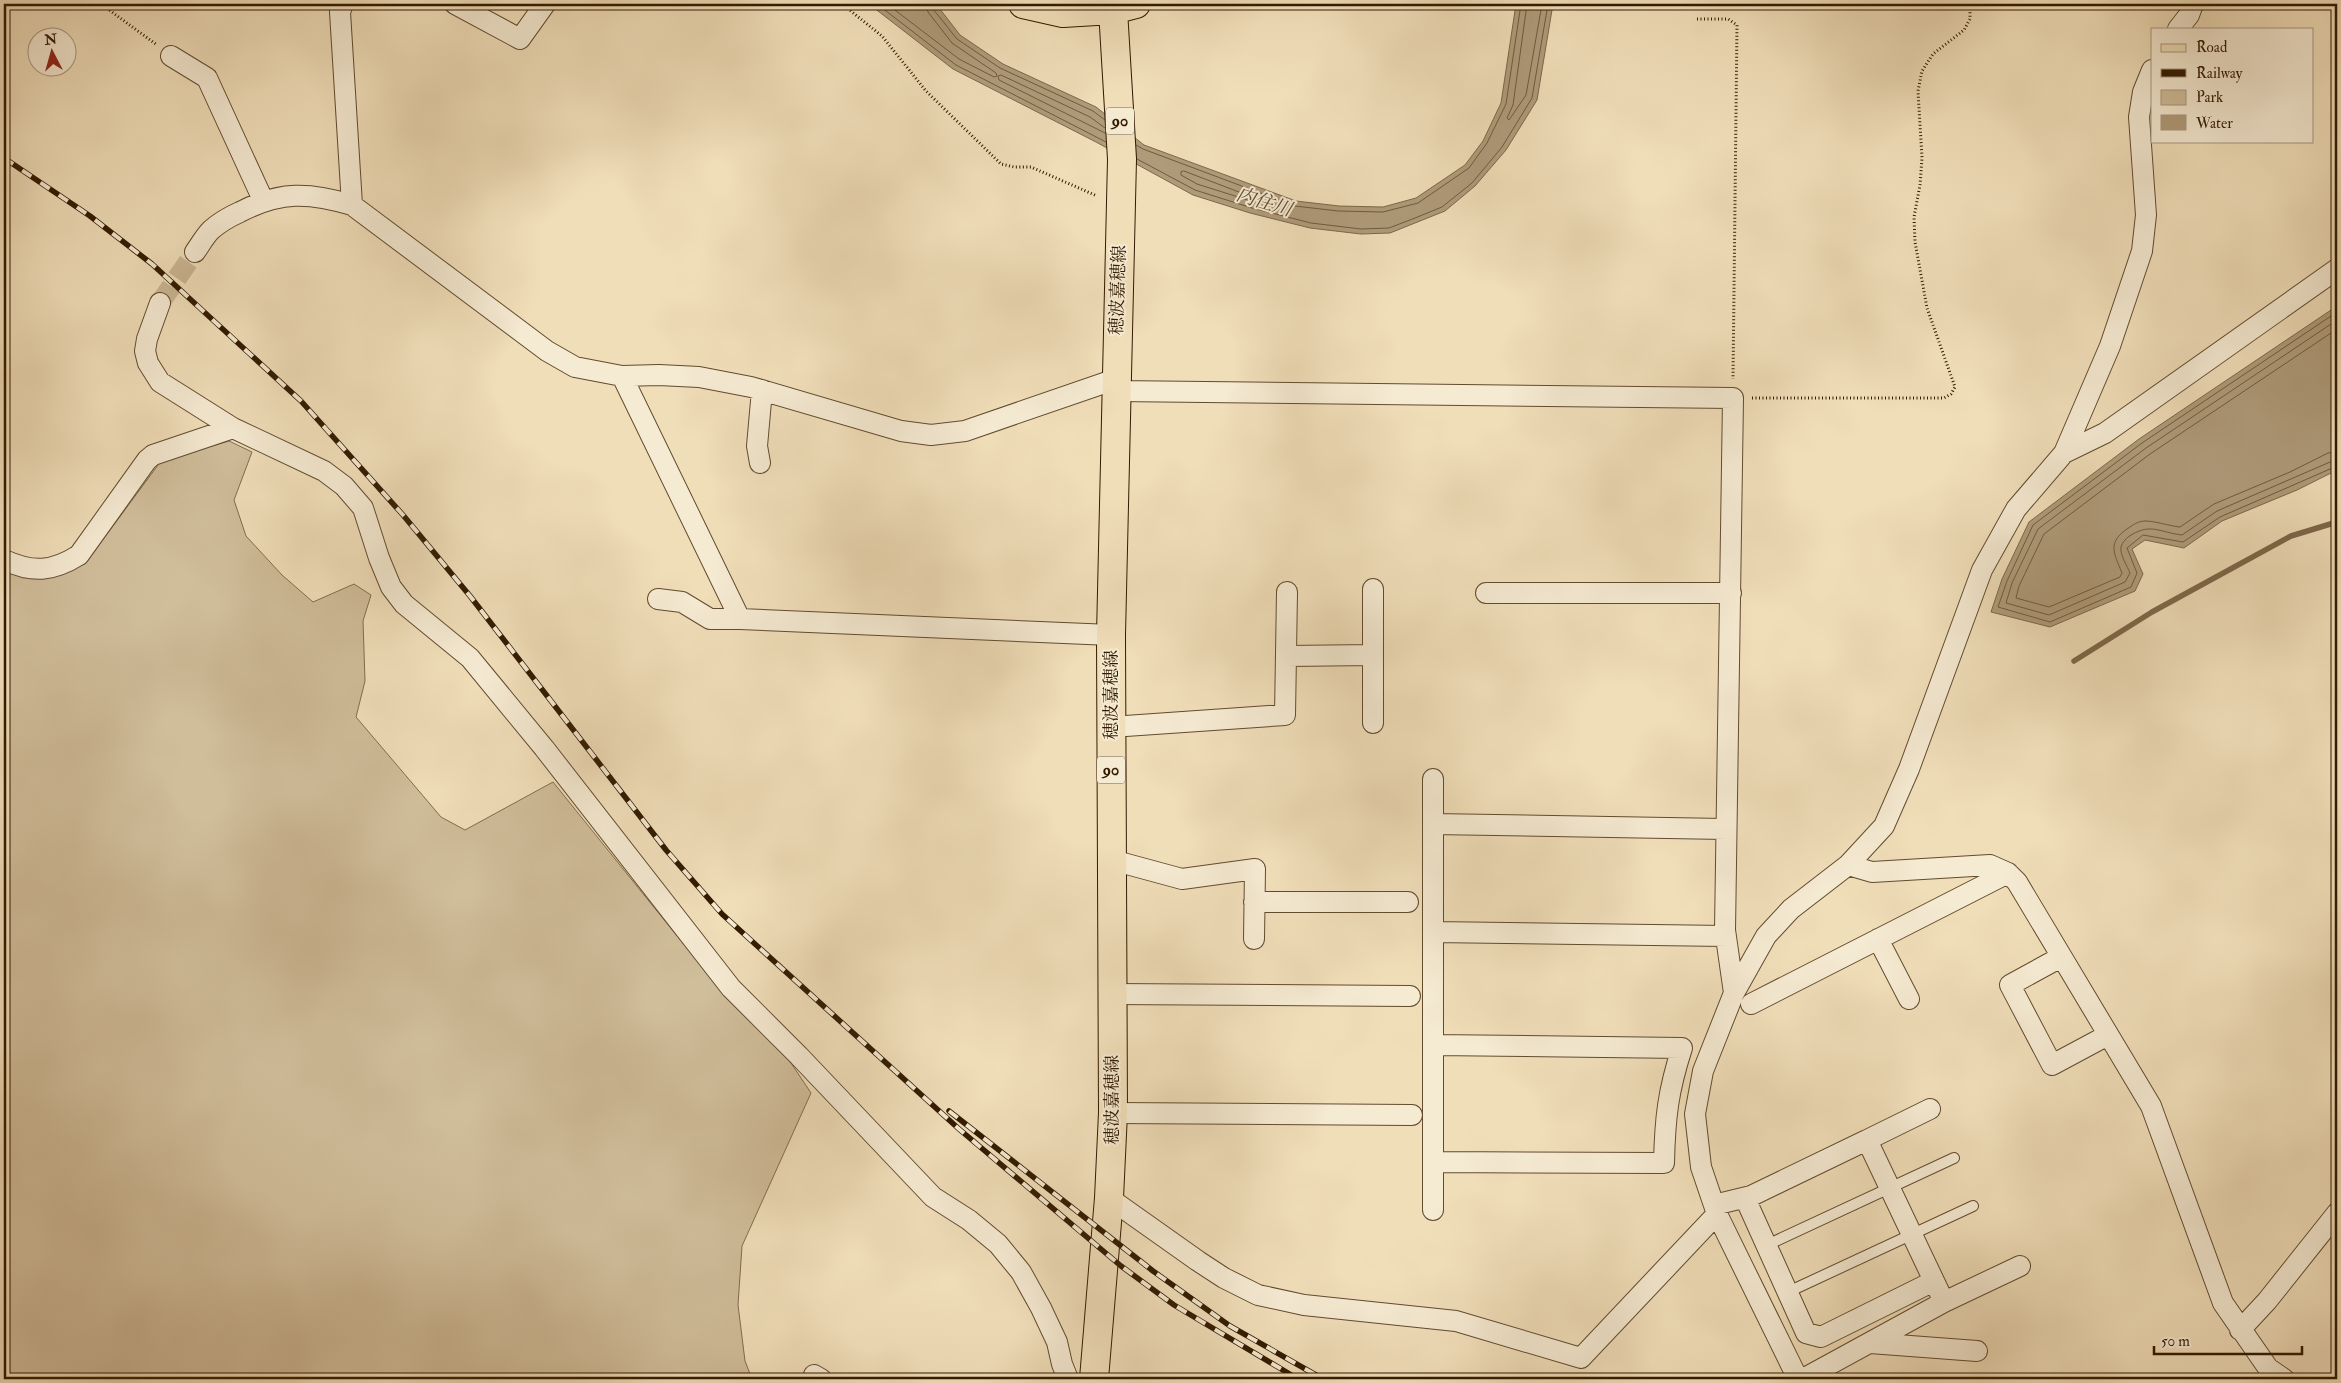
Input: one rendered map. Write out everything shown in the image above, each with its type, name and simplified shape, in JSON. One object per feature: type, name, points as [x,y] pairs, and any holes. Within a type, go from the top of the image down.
[{"type":"main road","points":[[1023,4],[1063,13],[1125,7]]},
{"type":"main road","name":"穂波嘉穂線","points":[[1094,1379],[1109,1198],[1113,1112],[1111,994],[1111,635],[1122,159],[1118,82],[1125,7]]},
{"type":"street","points":[[343,4],[340,12],[352,205]]},
{"type":"street","points":[[463,6],[520,39],[545,4]]},
{"type":"street","points":[[2179,28],[2189,15],[2193,4]]},
{"type":"street","points":[[171,56],[207,78],[263,200]]},
{"type":"street","points":[[1798,1379],[1715,1210],[1701,1167],[1695,1114],[1703,1070],[1734,993],[1766,936],[1791,909],[1848,865],[1884,826],[1909,770],[1982,570],[2016,508],[2064,453],[2110,346],[2142,251],[2146,215],[2139,117],[2143,92],[2151,72]]},
{"type":"street","points":[[195,252],[211,230],[232,216],[263,200],[298,195],[326,197],[352,205],[547,351],[574,368],[622,376],[699,377],[762,390],[901,431],[931,436],[965,431],[1116,385],[1732,398],[1731,593],[1725,829],[1726,936],[1734,993]]},
{"type":"street","points":[[2064,453],[2105,433],[2337,269]]},
{"type":"street","points":[[160,303],[147,339],[145,351],[153,372],[167,387],[233,428],[324,471],[344,486],[363,508],[390,587],[404,604],[470,658],[544,748],[731,988],[799,1056],[933,1197],[969,1220],[998,1244],[1021,1272],[1057,1342],[1068,1379]]},
{"type":"street","points":[[622,376],[740,619]]},
{"type":"street","points":[[760,463],[757,446],[762,390]]},
{"type":"street","points":[[4,560],[24,569],[41,570],[64,564],[79,555],[147,460],[160,450],[233,428]]},
{"type":"street","points":[[1373,589],[1374,723]]},
{"type":"street","points":[[1111,727],[1285,715],[1287,592]]},
{"type":"street","points":[[1486,593],[1731,593]]},
{"type":"street","points":[[658,599],[682,602],[710,619],[1111,635]]},
{"type":"street","points":[[1286,656],[1374,655]]},
{"type":"street","points":[[1433,779],[1433,1210]]},
{"type":"street","points":[[1433,824],[1725,829]]},
{"type":"street","points":[[1112,860],[1182,879],[1254,869],[1254,939]]},
{"type":"street","points":[[1848,865],[1872,872],[1990,865],[2008,873],[2017,882],[2151,1106],[2223,1303],[2271,1376]]},
{"type":"street","points":[[1751,1004],[2008,873]]},
{"type":"street","points":[[1254,902],[1408,902]]},
{"type":"street","points":[[1433,932],[1726,936]]},
{"type":"street","points":[[1878,939],[1909,999]]},
{"type":"street","points":[[2061,957],[2010,985],[2052,1065],[2108,1035]]},
{"type":"street","points":[[1111,994],[1410,996]]},
{"type":"street","points":[[1433,1045],[1682,1048],[1670,1084],[1666,1111],[1664,1163],[1433,1162]]},
{"type":"street","points":[[1109,1198],[1224,1278],[1258,1295],[1304,1305],[1456,1321],[1581,1358],[1715,1210],[1745,1198],[1930,1109]]},
{"type":"street","points":[[1113,1112],[1412,1115]]},
{"type":"street","points":[[1867,1140],[1944,1302]]},
{"type":"street","points":[[1745,1198],[1806,1332],[1821,1337],[1934,1280]]},
{"type":"street","points":[[2240,1330],[2267,1301],[2337,1213]]},
{"type":"street","points":[[1803,1379],[1944,1302],[2020,1266]]},
{"type":"street","points":[[1870,1343],[1977,1351]]},
{"type":"lane","points":[[1767,1245],[1954,1158]]},
{"type":"lane","points":[[1788,1292],[1973,1206]]},
{"type":"path","points":[[101,4],[171,56]]},
{"type":"path","points":[[842,4],[882,36],[926,91],[1001,164],[1014,167],[1031,167],[1121,206]]},
{"type":"path","points":[[1697,19],[1728,19],[1737,25],[1732,398],[1944,398],[1951,394],[1956,387],[1927,308],[1916,242],[1914,217],[1920,185],[1922,158],[1918,91],[1922,71],[1933,54],[1964,30],[1970,20],[1970,4]]},
{"type":"green space","points":[[229,441],[252,452],[234,500],[246,536],[282,575],[313,602],[354,584],[371,595],[363,621],[365,681],[356,717],[441,817],[465,830],[553,782],[719,988],[785,1054],[811,1093],[742,1246],[738,1305],[745,1361],[752,1379],[4,1379],[4,570],[23,578],[49,577],[85,564],[161,461]]},
{"type":"water","name":"内住川","points":[[869,4],[936,4],[960,35],[1003,64],[1096,107],[1144,145],[1296,201],[1339,206],[1383,207],[1416,198],[1465,165],[1483,141],[1501,103],[1516,4],[1553,4],[1537,100],[1506,150],[1475,186],[1445,211],[1390,233],[1361,234],[1310,228],[1250,213],[1193,195],[1096,142],[953,69]]},
{"type":"water","points":[[2337,306],[2337,470],[2297,490],[2222,521],[2184,548],[2145,540],[2132,549],[2143,574],[2135,591],[2050,627],[1991,612],[2002,579],[2029,522],[2139,439]]},
{"type":"waterway","points":[[2074,661],[2152,612],[2291,536],[2337,522]]},
{"type":"tunnel","points":[[160,303],[195,252]]},
{"type":"railway","points":[[4,158],[90,216],[152,264],[301,401],[403,515],[470,596],[666,850],[722,914],[959,1129],[1121,1266],[1174,1305],[1298,1379]]},
{"type":"railway","points":[[949,1111],[1153,1271],[1230,1326],[1323,1379]]}]
